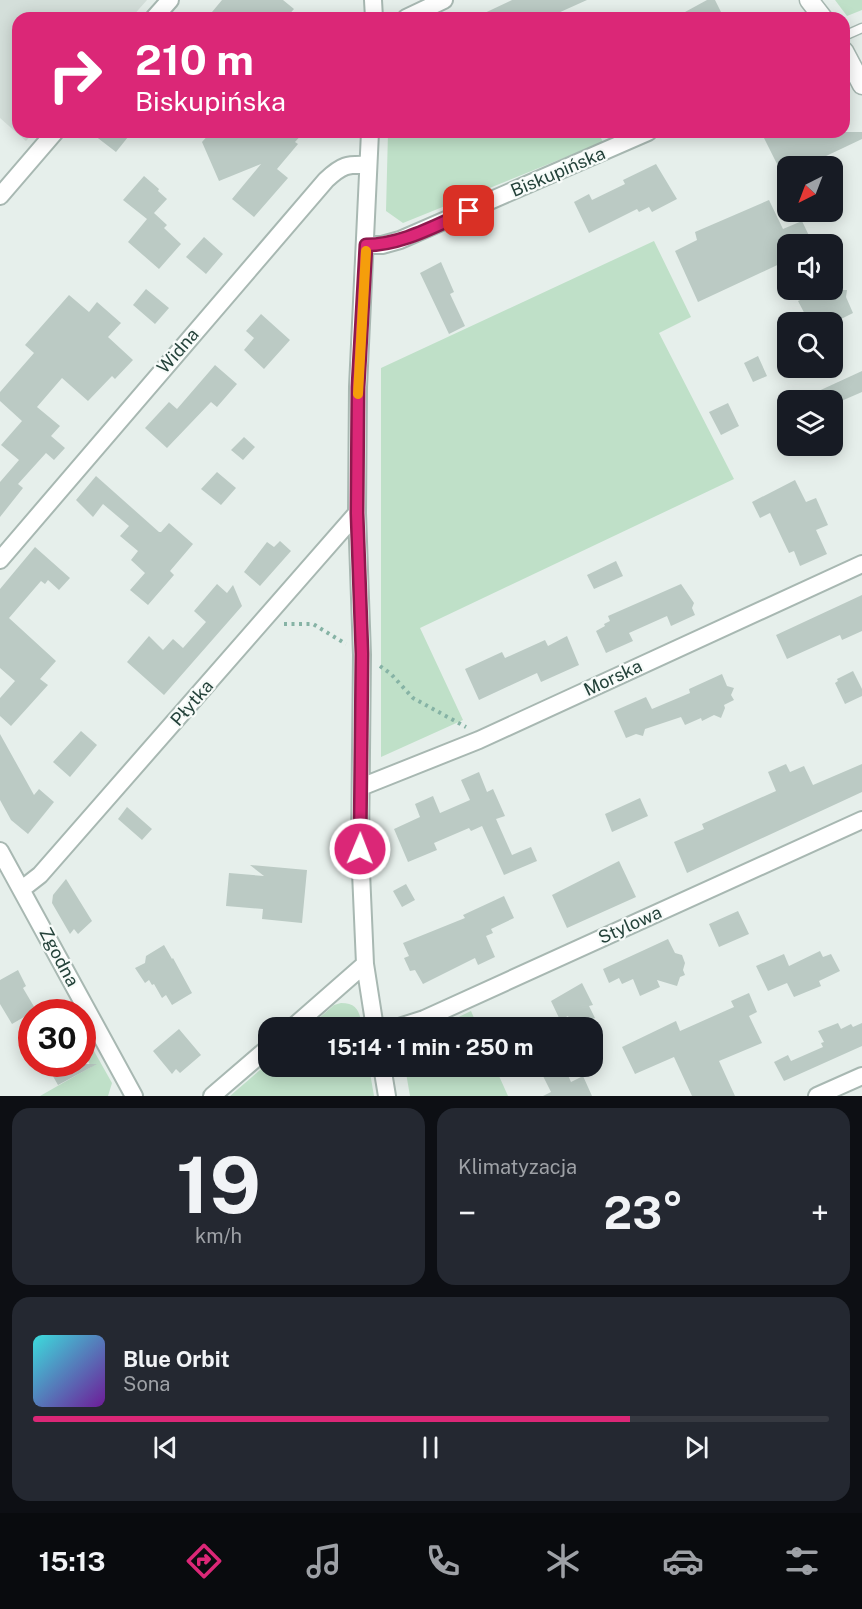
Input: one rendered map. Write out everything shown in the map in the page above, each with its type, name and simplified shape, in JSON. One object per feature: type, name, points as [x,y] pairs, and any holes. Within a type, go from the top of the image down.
[{"type":"street","points":[[159,12],[170,0]]},
{"type":"street","points":[[419,12],[444,0]]},
{"type":"street","points":[[809,0],[818,12]]},
{"type":"street","points":[[850,62],[862,85]]},
{"type":"street","points":[[0,196],[51,138]]},
{"type":"street","points":[[370,138],[358,387],[357,513],[362,654],[360,849],[365,964],[373,1017]]},
{"type":"street","name":"Biskupińska","points":[[366,245],[382,245],[400,240],[634,138]]},
{"type":"street","name":"Widna","points":[[0,560],[326,180],[340,167],[351,164],[368,165]]},
{"type":"street","name":"Płytka","points":[[22,889],[40,875],[357,513]]},
{"type":"street","name":"Morska","points":[[361,787],[479,740],[862,564]]},
{"type":"street","name":"Stylowa","points":[[428,1017],[862,820]]},
{"type":"street","name":"Zgodna","points":[[0,851],[134,1096]]},
{"type":"street","points":[[305,1017],[365,964]]},
{"type":"street","points":[[212,1096],[258,1057]]},
{"type":"street","points":[[817,1096],[862,1076]]},
{"type":"street","points":[[384,1077],[387,1096]]},
{"type":"shaded area","points":[[0,0],[147,0],[136,12],[12,12],[12,129],[0,118]]},
{"type":"green space","points":[[835,0],[862,0],[862,10],[850,15],[850,12],[844,12]]},
{"type":"green space","points":[[388,138],[601,138],[603,142],[403,223],[386,211]]},
{"type":"green space","points":[[654,241],[691,317],[659,333],[734,479],[420,628],[463,720],[381,757],[381,368]]},
{"type":"green space","points":[[347,1003],[355,1007],[360,1017],[320,1017],[334,1005]]},
{"type":"green space","points":[[471,1011],[474,1017],[459,1017]]},
{"type":"green space","points":[[96,1055],[112,1083],[108,1096],[40,1096],[73,1077],[96,1077]]},
{"type":"green space","points":[[258,1072],[258,1077],[371,1077],[374,1096],[230,1096]]},
{"type":"green space","points":[[407,1077],[499,1077],[508,1096],[410,1096]]},
{"type":"building","points":[[222,0],[283,0],[294,9],[291,12],[212,12]]},
{"type":"building","points":[[512,0],[587,0],[560,12],[487,12]]},
{"type":"building","points":[[707,0],[715,0],[721,12],[685,12]]},
{"type":"building","points":[[850,132],[862,132],[862,139],[826,156],[777,156],[777,164],[764,138],[850,138]]},
{"type":"building","points":[[98,138],[127,138],[116,152]]},
{"type":"building","points":[[206,138],[299,138],[295,142],[298,144],[277,169],[288,178],[254,217],[232,199],[261,164],[219,181],[202,142]]},
{"type":"building","points":[[656,164],[677,199],[652,212],[649,207],[639,212],[637,209],[589,233],[574,202],[589,194],[592,200],[625,184],[623,180]]},
{"type":"building","points":[[144,176],[167,199],[154,213],[167,225],[164,228],[181,244],[159,269],[128,242],[147,219],[123,200]]},
{"type":"building","points":[[769,200],[777,217],[777,222],[780,222],[783,229],[802,222],[808,234],[777,234],[777,265],[698,302],[675,251],[697,240],[695,232]]},
{"type":"building","points":[[204,237],[223,254],[206,274],[186,257]]},
{"type":"building","points":[[441,262],[454,292],[450,294],[465,326],[449,334],[420,273]]},
{"type":"building","points":[[146,289],[169,308],[155,324],[133,305]]},
{"type":"building","points":[[843,290],[847,290],[846,297],[853,313],[843,318],[843,312],[804,312],[798,301],[843,300]]},
{"type":"building","points":[[69,295],[89,312],[97,302],[121,323],[108,337],[133,360],[115,379],[112,376],[88,401],[62,378],[37,407],[60,426],[51,436],[65,448],[54,460],[46,453],[18,484],[23,488],[0,517],[0,482],[19,460],[1,445],[22,421],[0,401],[0,392],[34,353],[25,345]]},
{"type":"building","points":[[261,314],[290,340],[264,369],[244,350],[254,338],[246,331]]},
{"type":"building","points":[[758,356],[767,376],[753,382],[744,363]]},
{"type":"building","points":[[215,365],[237,384],[217,407],[211,402],[167,448],[145,428],[169,402],[177,409]]},
{"type":"building","points":[[862,371],[862,392],[843,400],[843,390],[821,390]]},
{"type":"building","points":[[728,403],[739,426],[721,435],[709,412]]},
{"type":"building","points":[[244,437],[255,447],[243,460],[231,450]]},
{"type":"building","points":[[217,472],[236,488],[221,505],[201,489]]},
{"type":"building","points":[[96,476],[159,532],[169,523],[193,544],[170,571],[174,575],[148,605],[130,590],[145,573],[131,560],[138,551],[120,536],[129,526],[103,504],[93,517],[76,500]]},
{"type":"building","points":[[795,480],[806,502],[816,498],[828,525],[816,530],[827,554],[800,566],[794,551],[789,553],[770,513],[760,518],[752,502]]},
{"type":"building","points":[[280,541],[291,551],[260,586],[244,572],[267,542],[274,547]]},
{"type":"building","points":[[35,547],[70,578],[59,590],[48,580],[45,584],[41,581],[9,618],[56,661],[40,679],[48,685],[11,726],[0,716],[0,698],[15,681],[0,668],[0,589]]},
{"type":"building","points":[[616,561],[623,576],[594,589],[587,575]]},
{"type":"building","points":[[217,584],[227,593],[233,585],[242,606],[164,695],[127,662],[149,636],[163,650],[173,639],[183,648],[206,622],[194,611]]},
{"type":"building","points":[[681,584],[694,603],[692,608],[695,615],[671,626],[667,616],[629,633],[633,641],[606,653],[596,631],[610,621],[608,616]]},
{"type":"building","points":[[862,595],[862,631],[842,640],[840,635],[787,659],[776,635]]},
{"type":"building","points":[[567,636],[579,665],[541,682],[537,673],[479,700],[465,669],[502,652],[505,658],[545,640],[548,646]]},
{"type":"building","points":[[853,671],[862,689],[862,696],[845,704],[835,683],[837,679]]},
{"type":"building","points":[[722,674],[727,686],[734,688],[731,695],[734,700],[724,705],[721,718],[714,715],[685,725],[681,717],[645,729],[643,736],[636,734],[626,738],[614,711],[646,697],[652,709],[690,693],[689,689]]},
{"type":"building","points":[[81,731],[97,745],[70,777],[53,762]]},
{"type":"building","points":[[0,734],[34,795],[39,789],[54,802],[28,834],[11,820],[0,800]]},
{"type":"building","points":[[786,764],[790,772],[804,766],[813,785],[862,764],[862,792],[687,873],[674,842],[704,829],[702,824],[776,791],[768,772]]},
{"type":"building","points":[[479,772],[487,792],[493,789],[505,816],[496,819],[512,855],[531,847],[537,861],[504,875],[482,826],[471,831],[469,828],[434,843],[437,850],[408,862],[394,829],[420,817],[415,804],[433,796],[440,813],[470,800],[461,780]]},
{"type":"building","points":[[640,798],[648,816],[612,832],[605,814]]},
{"type":"building","points":[[127,807],[152,829],[142,840],[118,819]]},
{"type":"building","points":[[619,861],[636,897],[567,928],[552,895]]},
{"type":"building","points":[[250,865],[307,870],[302,923],[262,919],[263,909],[226,906],[229,873],[264,876]]},
{"type":"building","points":[[66,879],[92,921],[78,934],[74,929],[70,934],[52,903],[53,895]]},
{"type":"building","points":[[406,884],[415,900],[402,907],[393,891]]},
{"type":"building","points":[[504,896],[514,918],[491,929],[493,933],[486,936],[495,957],[478,965],[475,958],[423,984],[415,970],[410,971],[404,958],[409,956],[403,943],[465,918],[463,915]]},
{"type":"building","points":[[738,911],[749,934],[719,947],[709,924]]},
{"type":"building","points":[[668,939],[675,953],[682,955],[685,963],[683,970],[685,975],[680,977],[677,986],[657,980],[660,987],[640,996],[633,979],[622,984],[619,978],[609,983],[603,969]]},
{"type":"building","points":[[164,945],[192,993],[172,1005],[166,995],[162,998],[154,984],[152,985],[149,980],[145,983],[135,968],[145,963],[146,956]]},
{"type":"building","points":[[820,951],[823,957],[831,954],[840,971],[819,981],[821,986],[794,997],[787,983],[768,991],[756,966],[784,954],[789,966]]},
{"type":"building","points":[[18,970],[26,986],[23,988],[30,999],[18,999],[18,1020],[12,1024],[0,1004],[0,980]]},
{"type":"building","points":[[582,983],[593,1005],[589,1006],[594,1017],[559,1017],[551,1001]]},
{"type":"building","points":[[749,993],[757,1012],[749,1016],[762,1043],[719,1061],[735,1096],[692,1096],[674,1057],[635,1074],[622,1047],[676,1021],[680,1031],[734,1007],[731,1001]]},
{"type":"building","points":[[838,1023],[841,1029],[851,1024],[853,1027],[862,1023],[862,1046],[784,1081],[774,1062],[788,1055],[791,1061],[823,1047],[821,1043],[824,1042],[818,1031]]},
{"type":"building","points":[[179,1029],[201,1055],[180,1073],[176,1069],[172,1074],[153,1051]]},
{"type":"building","points":[[53,1077],[73,1077],[58,1085]]},
{"type":"building","points":[[544,1077],[569,1077],[571,1082],[583,1077],[592,1096],[543,1096],[551,1092]]},
{"type":"slow traffic","points":[[358,394],[366,251]]},
{"type":"route","points":[[360,849],[362,654],[357,513],[358,387],[366,245],[382,245],[400,240],[469,211]]}]
